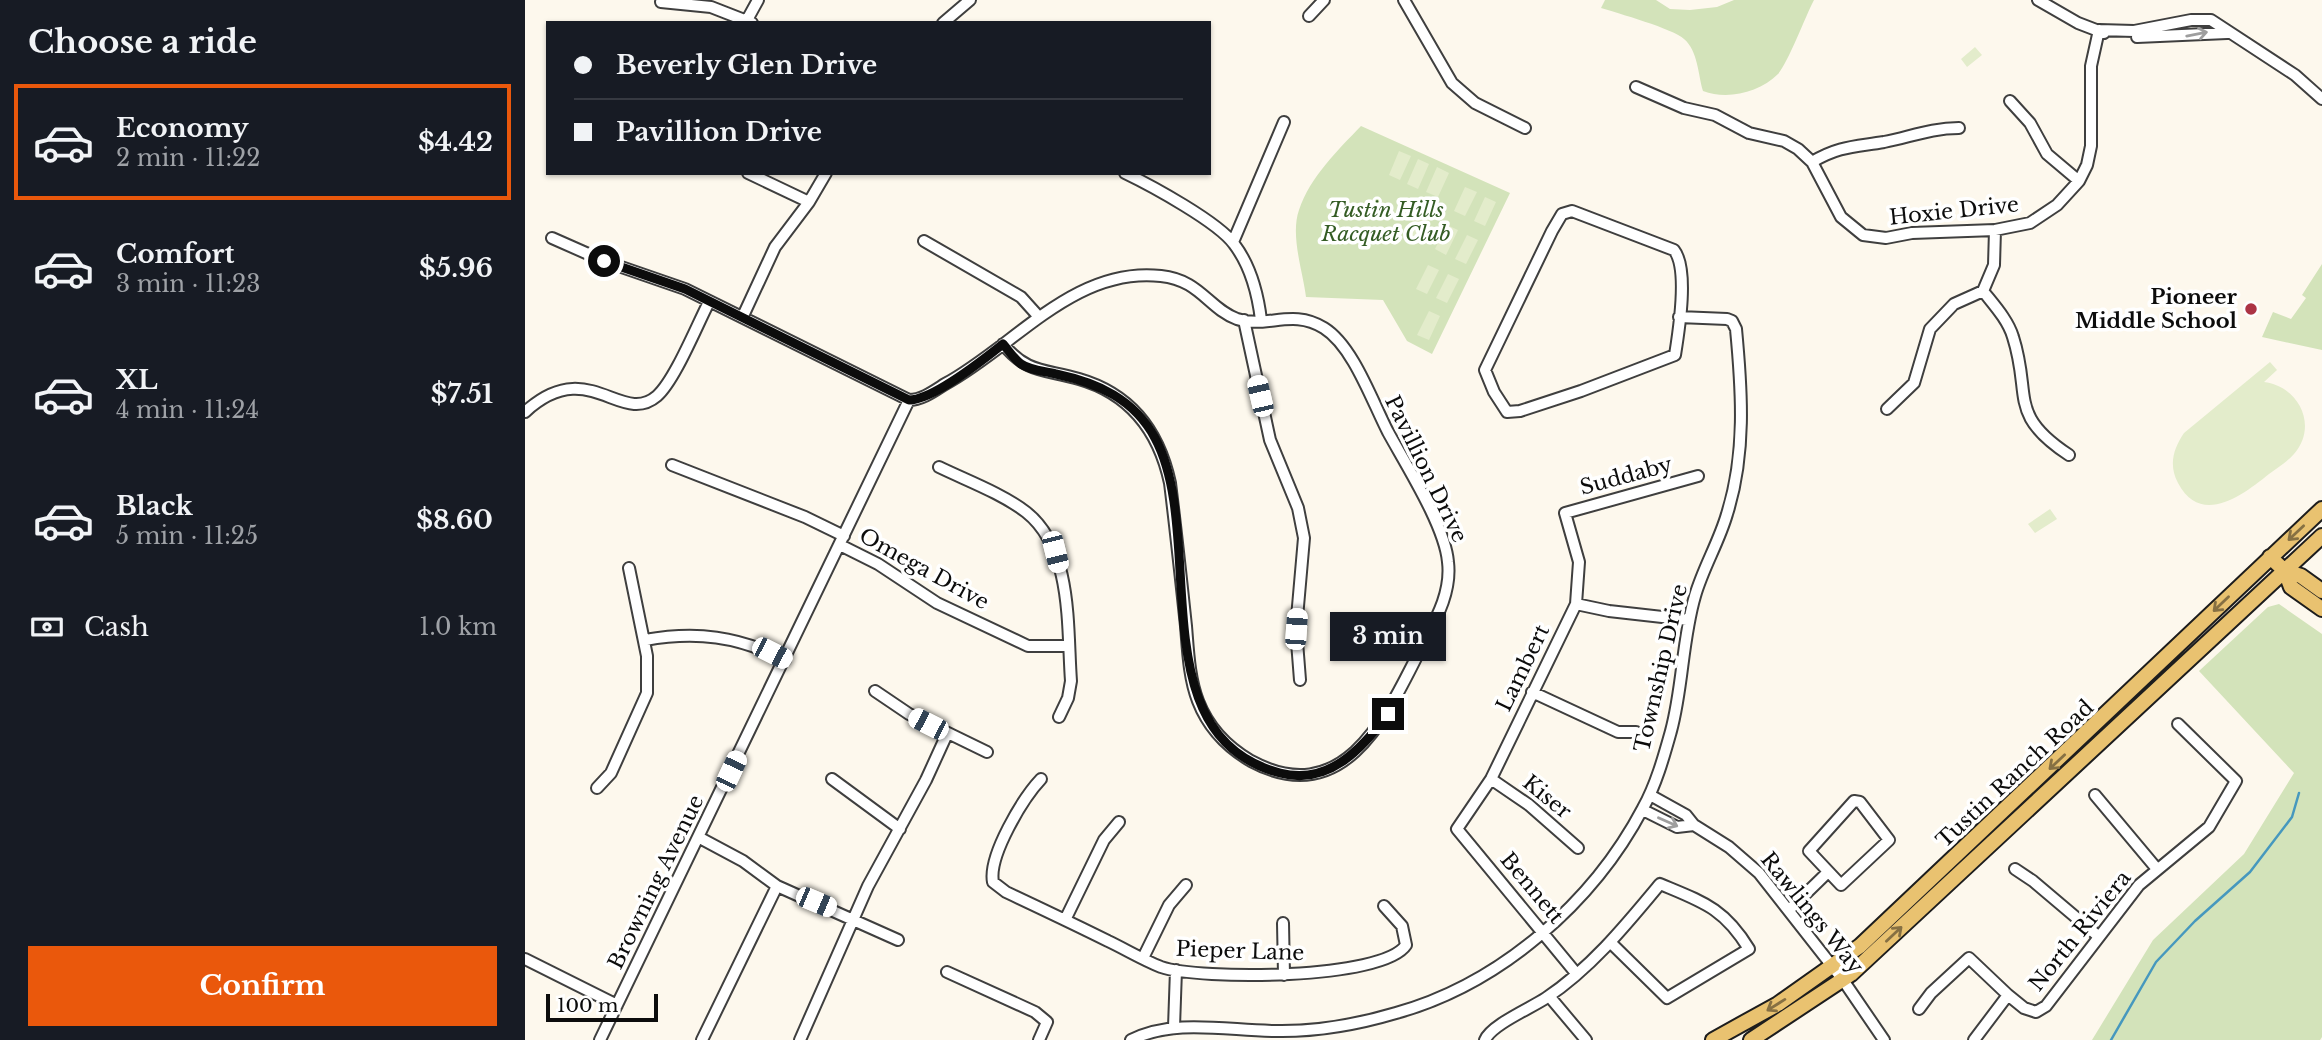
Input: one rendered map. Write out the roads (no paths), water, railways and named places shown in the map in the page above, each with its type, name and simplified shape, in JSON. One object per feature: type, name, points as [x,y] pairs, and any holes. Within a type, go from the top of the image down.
[{"type":"main road","name":"Tustin Ranch Road","points":[[1713,1040],[1778,1004],[1833,967],[1887,923],[2322,509]]},
{"type":"main road","name":"Tustin Ranch Road","points":[[1751,1040],[1843,980],[2322,537]]},
{"type":"main road","points":[[2270,557],[2285,571],[2301,576],[2322,592]]},
{"type":"main road","points":[[2285,571],[2291,587],[2322,609]]},
{"type":"street","points":[[661,2],[711,7],[749,21],[758,0]]},
{"type":"street","points":[[945,21],[970,0]]},
{"type":"street","points":[[1309,16],[1324,0]]},
{"type":"street","points":[[1404,0],[1452,83],[1475,103],[1525,128]]},
{"type":"street","points":[[2038,0],[2078,23],[2107,35],[2130,37],[2227,33],[2295,75],[2322,99]]},
{"type":"street","name":"Hoxie Drive","points":[[1636,87],[1684,108],[1715,115],[1749,133],[1784,141],[1812,162],[1841,217],[1863,235],[1886,238],[1912,233],[1995,230],[2030,223],[2057,205],[2079,181],[2087,165],[2091,146],[2091,66],[2099,30]]},
{"type":"street","points":[[2010,101],[2029,123],[2047,155],[2079,181]]},
{"type":"street","points":[[1233,242],[1241,229],[1255,183],[1284,122]]},
{"type":"street","points":[[1812,162],[1851,145],[1884,142],[1931,129],[1959,128]]},
{"type":"street","points":[[752,175],[810,202]]},
{"type":"street","points":[[743,316],[775,247],[810,202],[825,175]]},
{"type":"street","points":[[1129,175],[1158,191],[1233,242],[1256,293],[1261,320]]},
{"type":"street","points":[[1572,211],[1674,250],[1680,258],[1679,317],[1675,355],[1520,411],[1507,412],[1494,392],[1485,370],[1562,214],[1572,211]]},
{"type":"street","points":[[1887,409],[1914,383],[1930,329],[1954,304],[1983,291],[1994,265],[1995,230]]},
{"type":"street","points":[[552,238],[743,316],[909,400],[919,400],[964,374],[1039,317],[1080,292],[1119,279],[1147,275],[1188,284],[1223,311],[1244,320],[1270,440],[1298,508],[1304,538],[1296,629],[1300,680]]},
{"type":"street","points":[[924,241],[1021,297],[1039,317]]},
{"type":"street","points":[[1983,291],[2013,335],[2028,417],[2044,439],[2069,455]]},
{"type":"street","points":[[525,412],[551,392],[569,387],[591,389],[635,405],[650,401],[663,389],[709,302]]},
{"type":"street","name":"Township Drive","points":[[1131,1040],[1147,1032],[1174,1027],[1296,1036],[1375,1019],[1426,1003],[1494,968],[1544,932],[1585,890],[1643,810],[1650,795],[1671,730],[1695,594],[1726,519],[1738,468],[1741,420],[1737,338],[1732,321],[1679,317]]},
{"type":"street","name":"Pavillion Drive","points":[[1003,344],[1019,363],[1029,368],[1079,379],[1112,393],[1146,424],[1162,453],[1170,483],[1186,632],[1198,701],[1213,729],[1238,753],[1273,772],[1305,777],[1331,769],[1347,758],[1378,727],[1397,697],[1440,608],[1448,586],[1449,562],[1438,529],[1344,347],[1329,331],[1305,319],[1244,320]]},
{"type":"street","name":"Browning Avenue","points":[[600,1040],[700,838],[909,400]]},
{"type":"street","name":"Omega Drive","points":[[672,465],[805,517],[937,603],[1019,642],[1038,647],[1068,646]]},
{"type":"street","points":[[939,467],[1013,503],[1029,514],[1055,552],[1061,573],[1071,681],[1068,698],[1059,717]]},
{"type":"street","name":"Suddaby","points":[[1565,513],[1698,476]]},
{"type":"street","name":"Lambert","points":[[1457,829],[1491,779],[1576,604],[1579,562],[1565,513]]},
{"type":"street","points":[[597,788],[611,774],[647,693],[645,640],[629,568]]},
{"type":"street","points":[[1576,604],[1609,611],[1689,620]]},
{"type":"street","points":[[645,640],[679,635],[715,635],[759,647],[785,660]]},
{"type":"street","points":[[875,691],[909,714],[987,752]]},
{"type":"street","points":[[1532,692],[1618,732],[1636,733]]},
{"type":"street","name":"North Riviera","points":[[2008,995],[2024,1008],[2036,1012],[2059,992],[2098,936],[2139,885],[2209,827],[2236,781],[2178,724]]},
{"type":"street","points":[[800,1040],[868,886],[900,829],[947,734]]},
{"type":"street","points":[[832,779],[900,829]]},
{"type":"street","name":"Pieper Lane","points":[[1041,779],[1027,794],[994,862],[993,882],[1006,892],[1143,958],[1176,970],[1284,975],[1345,969],[1392,956],[1406,945],[1406,936],[1397,917],[1384,906]]},
{"type":"street","name":"Kiser","points":[[1491,779],[1529,805],[1578,848]]},
{"type":"street","name":"Rawlings Way","points":[[1650,795],[1686,815],[1694,825],[1729,847],[1759,873],[1843,980],[1884,1040]]},
{"type":"street","points":[[2095,795],[2157,870]]},
{"type":"street","points":[[1860,802],[1889,840],[1845,884],[1836,883],[1827,873],[1810,854],[1810,847],[1851,803],[1860,802]]},
{"type":"street","name":"Rawlings Way","points":[[1643,810],[1677,827],[1694,825]]},
{"type":"street","points":[[1065,919],[1104,840],[1119,822]]},
{"type":"street","name":"Bennett","points":[[1457,829],[1576,972]]},
{"type":"street","points":[[700,838],[743,861],[777,886],[898,940]]},
{"type":"street","points":[[2015,869],[2098,936]]},
{"type":"street","points":[[1789,910],[1827,873]]},
{"type":"street","points":[[1485,1038],[1549,996],[1611,943],[1660,884],[1708,905],[1734,924],[1749,949],[1667,998],[1611,943]]},
{"type":"street","points":[[1143,958],[1169,905],[1186,885]]},
{"type":"street","points":[[702,1040],[777,886]]},
{"type":"street","points":[[1283,923],[1284,975]]},
{"type":"street","points":[[1919,1010],[1931,993],[1969,958],[2008,995],[1974,1040]]},
{"type":"street","points":[[525,959],[617,1005]]},
{"type":"street","points":[[1174,1027],[1176,970]]},
{"type":"street","points":[[947,972],[1035,1012],[1047,1022],[1039,1040]]},
{"type":"street","points":[[1549,996],[1585,1040]]},
{"type":"waterway","points":[[2111,1040],[2156,962],[2195,921],[2250,872],[2292,817],[2299,793]]},
{"type":"place","name":"Pioneer Middle School","points":[[2251,309]]},
{"type":"park label","name":"Tustin Hills Racquet Club","points":[[1386,222]]}]
